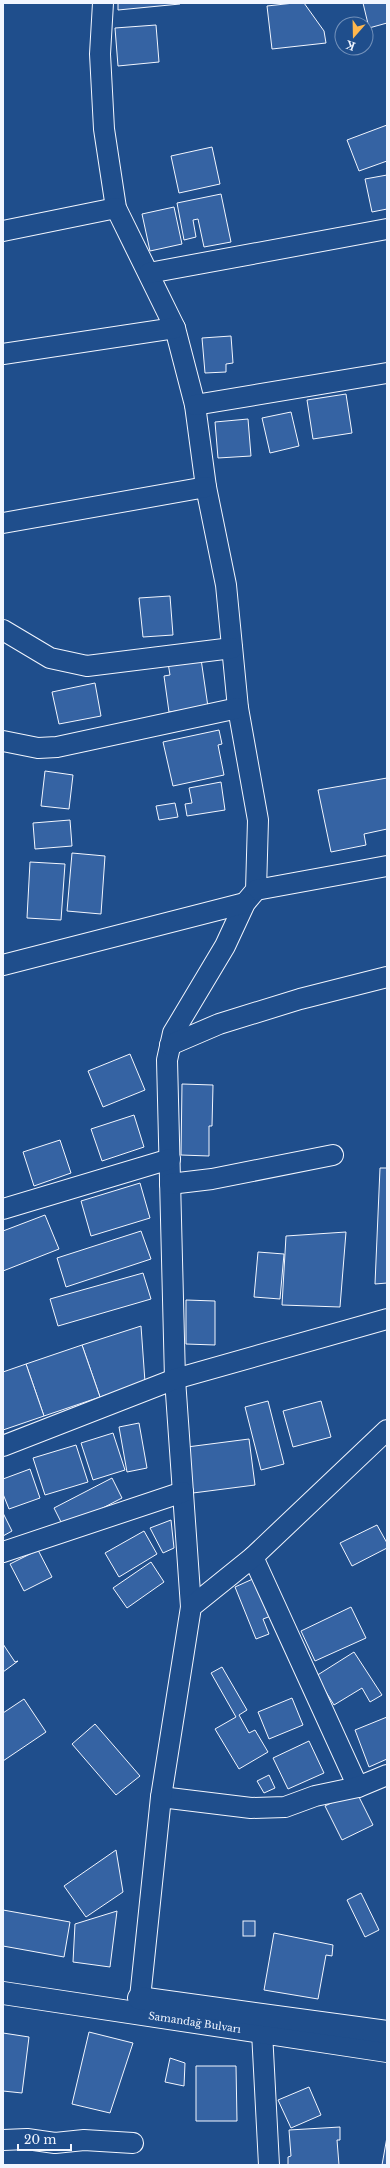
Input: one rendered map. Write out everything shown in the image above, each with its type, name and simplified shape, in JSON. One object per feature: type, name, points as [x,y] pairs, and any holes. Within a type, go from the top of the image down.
[{"type":"highway","name":"Samandağ Bulvarı","points":[[3,1981],[387,2032]]},
{"type":"highway","name":"Samandağ Bulvarı","points":[[3,1992],[387,2050]]},
{"type":"street","points":[[103,3],[100,54],[104,129],[116,208],[175,328],[195,405],[206,487],[226,585],[238,708],[258,820],[250,896],[225,946],[172,1033],[168,1060],[175,1380],[191,1607],[161,1797],[140,1998]]},
{"type":"street","points":[[3,231],[116,208]]},
{"type":"street","points":[[149,273],[387,229]]},
{"type":"street","points":[[3,354],[175,328]]},
{"type":"street","points":[[195,405],[387,374]]},
{"type":"street","points":[[3,523],[206,487]]},
{"type":"street","points":[[3,630],[50,658],[87,666],[232,648]]},
{"type":"street","points":[[3,741],[38,748],[57,746],[238,708]]},
{"type":"street","points":[[3,965],[250,896],[387,866]]},
{"type":"street","points":[[170,1045],[219,1024],[300,999],[387,976]]},
{"type":"street","points":[[170,1184],[212,1180],[333,1155]]},
{"type":"street","points":[[3,1209],[170,1159]]},
{"type":"street","points":[[3,1446],[175,1380],[387,1319]]},
{"type":"street","points":[[191,1607],[253,1558],[387,1430]]},
{"type":"street","points":[[3,1552],[183,1492]]},
{"type":"street","points":[[253,1558],[358,1787]]},
{"type":"street","points":[[161,1797],[251,1808],[285,1808],[315,1796],[358,1787],[387,1775]]},
{"type":"street","points":[[262,2032],[268,2165]]},
{"type":"street","points":[[3,2140],[27,2139],[55,2143],[84,2140],[132,2143]]},
{"type":"building","points":[[118,3],[180,3],[180,4],[118,10]]},
{"type":"building","points":[[304,3],[324,31],[326,43],[272,49],[267,6]]},
{"type":"building","points":[[363,3],[387,3],[387,23],[374,27],[374,16],[366,16]]},
{"type":"building","points":[[156,25],[159,62],[118,66],[115,28]]},
{"type":"building","points":[[387,125],[387,161],[359,171],[347,140]]},
{"type":"building","points":[[212,147],[220,184],[179,193],[171,156]]},
{"type":"building","points":[[387,175],[387,209],[372,212],[365,179]]},
{"type":"building","points":[[221,194],[231,242],[204,247],[198,219],[193,220],[196,237],[184,240],[177,203]]},
{"type":"building","points":[[174,207],[182,244],[150,251],[142,214]]},
{"type":"building","points":[[231,336],[233,363],[226,364],[226,372],[205,373],[202,338]]},
{"type":"building","points":[[346,394],[352,433],[313,439],[307,400]]},
{"type":"building","points":[[291,412],[299,446],[270,453],[262,418]]},
{"type":"building","points":[[248,419],[251,456],[218,458],[215,422]]},
{"type":"building","points":[[170,596],[173,635],[143,637],[139,598]]},
{"type":"building","points":[[201,659],[208,707],[169,712],[164,676],[170,675],[168,663]]},
{"type":"building","points":[[95,683],[101,716],[59,724],[52,692]]},
{"type":"building","points":[[219,730],[222,744],[218,745],[224,775],[173,786],[163,742]]},
{"type":"building","points":[[45,771],[73,775],[69,809],[41,806]]},
{"type":"building","points":[[387,778],[387,829],[364,834],[366,845],[331,852],[318,790]]},
{"type":"building","points":[[221,782],[225,810],[187,816],[185,804],[192,803],[189,788]]},
{"type":"building","points":[[175,803],[178,817],[159,820],[156,806]]},
{"type":"building","points":[[70,820],[72,846],[35,849],[33,823]]},
{"type":"building","points":[[72,853],[105,856],[101,914],[67,911]]},
{"type":"building","points":[[30,862],[65,864],[61,920],[27,918]]},
{"type":"building","points":[[130,1054],[145,1090],[103,1107],[88,1071]]},
{"type":"building","points":[[182,1084],[213,1085],[212,1126],[209,1126],[209,1156],[181,1155]]},
{"type":"building","points":[[134,1115],[144,1147],[102,1161],[91,1129]]},
{"type":"building","points":[[60,1140],[71,1173],[34,1186],[23,1152]]},
{"type":"building","points":[[380,1168],[387,1168],[387,1283],[375,1284]]},
{"type":"building","points":[[140,1183],[150,1218],[91,1236],[81,1201]]},
{"type":"building","points":[[45,1215],[59,1249],[3,1271],[3,1231]]},
{"type":"building","points":[[141,1231],[151,1259],[66,1287],[57,1258]]},
{"type":"building","points":[[346,1232],[340,1307],[282,1305],[286,1236]]},
{"type":"building","points":[[258,1252],[284,1254],[280,1299],[254,1297]]},
{"type":"building","points":[[143,1273],[151,1299],[58,1326],[50,1299]]},
{"type":"building","points":[[186,1300],[215,1301],[215,1345],[186,1344]]},
{"type":"building","points":[[141,1326],[145,1382],[100,1397],[82,1345]]},
{"type":"building","points":[[82,1345],[100,1397],[44,1416],[26,1364]]},
{"type":"building","points":[[26,1364],[44,1416],[3,1430],[3,1372]]},
{"type":"building","points":[[268,1401],[284,1464],[261,1470],[245,1407]]},
{"type":"building","points":[[321,1401],[331,1437],[293,1447],[283,1411]]},
{"type":"building","points":[[139,1423],[147,1468],[127,1472],[119,1427]]},
{"type":"building","points":[[113,1433],[125,1470],[93,1480],[81,1443]]},
{"type":"building","points":[[249,1439],[255,1485],[193,1493],[187,1447]]},
{"type":"building","points":[[76,1445],[88,1482],[45,1495],[33,1458]]},
{"type":"building","points":[[30,1469],[40,1498],[9,1509],[3,1494],[3,1479]]},
{"type":"building","points":[[112,1478],[122,1498],[64,1528],[54,1508]]},
{"type":"building","points":[[3,1513],[12,1531],[3,1536]]},
{"type":"building","points":[[171,1520],[174,1548],[163,1553],[150,1528]]},
{"type":"building","points":[[377,1525],[387,1543],[387,1548],[352,1566],[340,1543]]},
{"type":"building","points":[[144,1531],[157,1554],[119,1577],[105,1553]]},
{"type":"building","points":[[38,1550],[52,1577],[24,1591],[10,1564]]},
{"type":"building","points":[[151,1562],[164,1582],[127,1608],[113,1588]]},
{"type":"building","points":[[255,1578],[271,1616],[263,1619],[269,1634],[256,1639],[235,1587]]},
{"type":"building","points":[[351,1607],[366,1638],[315,1661],[301,1631]]},
{"type":"building","points":[[3,1644],[15,1662],[18,1661],[3,1672]]},
{"type":"building","points":[[354,1652],[382,1695],[370,1702],[362,1688],[334,1705],[316,1676]]},
{"type":"building","points":[[222,1667],[247,1710],[239,1715],[249,1733],[255,1730],[268,1752],[239,1769],[215,1729],[236,1717],[211,1673]]},
{"type":"building","points":[[292,1698],[303,1725],[269,1739],[258,1712]]},
{"type":"building","points":[[24,1699],[46,1732],[3,1761],[3,1713]]},
{"type":"building","points":[[387,1717],[387,1759],[369,1767],[355,1730]]},
{"type":"building","points":[[95,1724],[140,1776],[116,1795],[72,1744]]},
{"type":"building","points":[[309,1741],[324,1773],[288,1789],[273,1758]]},
{"type":"building","points":[[269,1775],[275,1788],[264,1793],[257,1781]]},
{"type":"building","points":[[356,1791],[373,1825],[342,1840],[325,1806]]},
{"type":"building","points":[[116,1850],[123,1892],[86,1917],[64,1886]]},
{"type":"building","points":[[361,1893],[379,1930],[365,1937],[347,1900]]},
{"type":"building","points":[[3,1910],[70,1922],[64,1957],[3,1946]]},
{"type":"building","points":[[117,1911],[110,1967],[73,1962],[75,1924]]},
{"type":"building","points":[[243,1921],[255,1921],[255,1936],[243,1936]]},
{"type":"building","points":[[274,1933],[333,1945],[332,1956],[326,1955],[318,1999],[264,1990]]},
{"type":"building","points":[[89,2032],[133,2043],[110,2113],[72,2104]]},
{"type":"building","points":[[3,2033],[29,2037],[22,2093],[3,2091]]},
{"type":"building","points":[[170,2058],[185,2063],[184,2086],[165,2082]]},
{"type":"building","points":[[196,2066],[236,2066],[237,2121],[196,2121]]},
{"type":"building","points":[[309,2087],[321,2115],[291,2128],[278,2100]]},
{"type":"building","points":[[340,2127],[340,2140],[337,2140],[339,2165],[288,2165],[288,2157],[291,2156],[289,2130]]},
{"type":"building","points":[[387,2137],[387,2165],[382,2165]]}]
